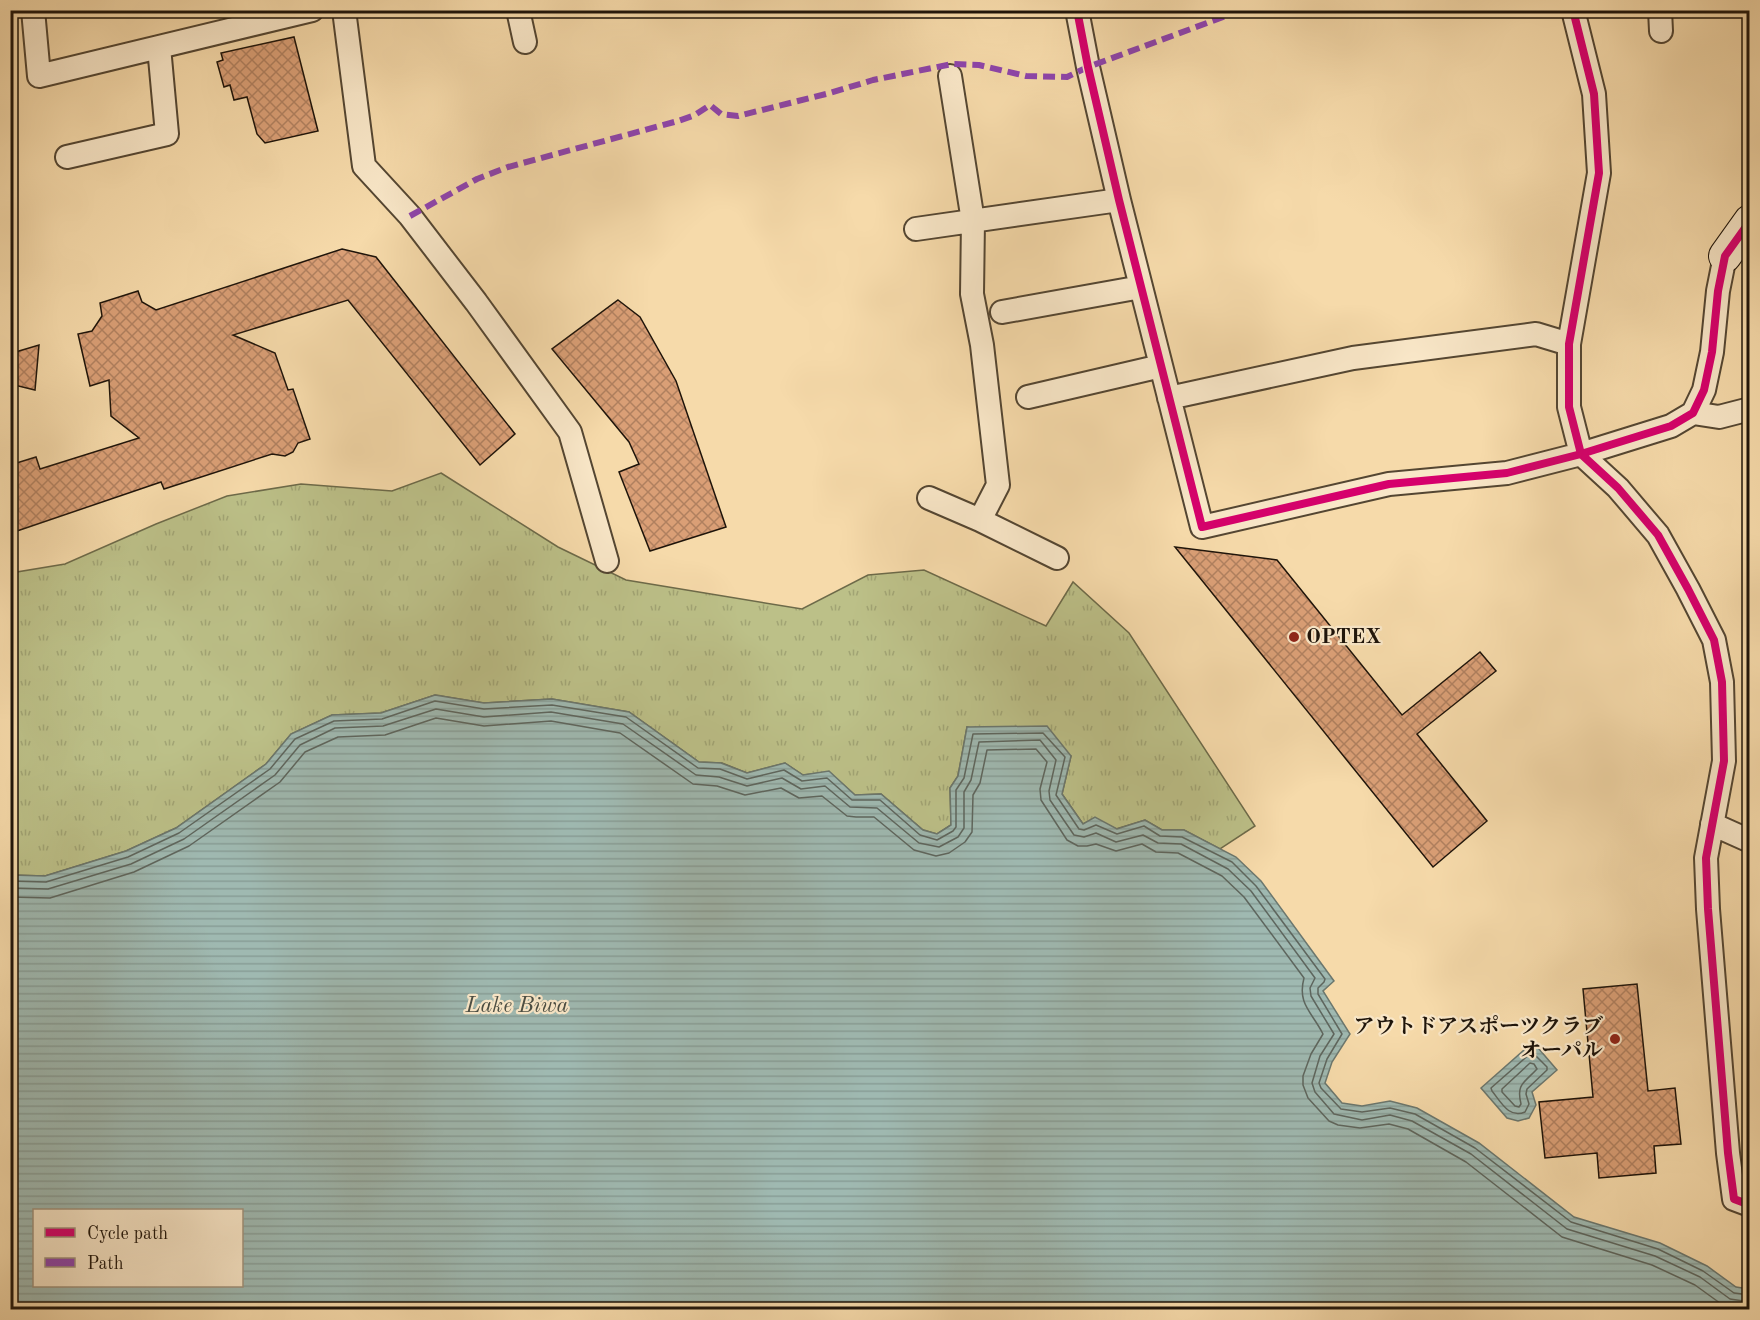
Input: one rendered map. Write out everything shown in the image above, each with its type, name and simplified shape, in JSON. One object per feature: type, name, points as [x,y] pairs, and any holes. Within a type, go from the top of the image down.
[{"type":"street","points":[[33,10],[39,76],[312,10]]},
{"type":"street","points":[[344,10],[364,166],[410,216],[476,302],[570,432],[607,561]]},
{"type":"street","points":[[518,10],[525,42]]},
{"type":"street","points":[[1077,10],[1119,200],[1202,527],[1389,484],[1507,473],[1581,454],[1671,426],[1693,413],[1704,390],[1712,352],[1718,291],[1725,256],[1749,221]]},
{"type":"street","points":[[1573,10],[1594,94],[1599,173],[1569,344],[1569,408],[1581,454],[1618,488],[1658,535],[1714,640],[1722,682],[1724,762],[1706,858],[1708,909],[1728,1154],[1734,1199],[1749,1205]]},
{"type":"street","points":[[67,157],[167,134],[159,47]]},
{"type":"street","points":[[950,76],[973,221],[972,294],[982,345],[998,485],[980,520]]},
{"type":"street","points":[[915,229],[1119,200]]},
{"type":"street","points":[[1002,312],[1141,287]]},
{"type":"street","points":[[1169,398],[1353,358],[1536,334],[1569,344]]},
{"type":"street","points":[[1028,397],[1161,366]]},
{"type":"street","points":[[1693,413],[1719,417],[1749,409]]},
{"type":"street","points":[[929,498],[1057,558]]},
{"type":"street","points":[[1712,824],[1749,841]]},
{"type":"green space","points":[[441,473],[558,547],[626,580],[802,609],[868,575],[924,570],[1046,626],[1073,582],[1129,633],[1255,826],[1220,849],[1184,830],[1162,830],[1145,820],[1116,829],[1095,818],[1083,824],[1062,794],[1071,756],[967,727],[958,776],[950,788],[951,825],[937,834],[923,830],[881,794],[855,795],[829,772],[803,775],[785,763],[747,773],[722,763],[699,762],[629,712],[552,699],[484,703],[435,695],[381,713],[332,715],[291,734],[266,764],[176,828],[126,851],[45,876],[11,875],[11,573],[65,564],[227,496],[301,484],[392,491]]},
{"type":"water","name":"Lake Biwa","points":[[435,695],[484,703],[552,699],[629,712],[699,762],[721,763],[747,773],[785,763],[803,775],[829,771],[855,795],[881,794],[923,830],[937,834],[951,825],[950,788],[958,776],[967,727],[1047,726],[1071,756],[1062,794],[1083,824],[1095,817],[1117,829],[1145,820],[1162,830],[1184,830],[1236,857],[1261,881],[1334,981],[1323,991],[1350,1034],[1332,1062],[1325,1083],[1342,1103],[1362,1106],[1390,1101],[1417,1108],[1479,1143],[1574,1217],[1660,1243],[1707,1266],[1736,1287],[1749,1289],[1749,1309],[11,1309],[11,875],[45,876],[126,851],[176,828],[266,764],[291,734],[332,715],[381,713]]},
{"type":"water","points":[[1533,1042],[1557,1070],[1532,1092],[1536,1105],[1529,1118],[1518,1121],[1507,1118],[1481,1088]]},
{"type":"building","points":[[294,37],[318,131],[265,143],[257,134],[247,97],[234,100],[230,85],[224,87],[217,62],[223,60],[221,53]]},
{"type":"building","points":[[342,249],[376,257],[515,434],[480,465],[348,300],[233,335],[275,353],[288,390],[293,389],[310,439],[298,443],[293,452],[285,456],[272,454],[164,489],[161,482],[17,531],[10,508],[10,465],[36,457],[40,469],[139,438],[111,416],[109,380],[90,386],[78,334],[92,331],[102,316],[100,303],[138,291],[142,302],[156,310]]},
{"type":"building","points":[[618,300],[640,317],[676,381],[726,527],[650,551],[619,472],[639,464],[629,442],[552,349]]},
{"type":"building","points":[[39,345],[35,390],[10,384],[10,356]]},
{"type":"building","name":"OPTEX","points":[[1175,547],[1277,560],[1402,715],[1480,652],[1496,671],[1417,734],[1487,821],[1433,867]]},
{"type":"building","name":"アウトドアスポーツクラブ オーパル","points":[[1637,984],[1648,1091],[1675,1088],[1681,1144],[1654,1146],[1656,1173],[1599,1178],[1597,1153],[1545,1158],[1539,1102],[1593,1097],[1583,989]]},
{"type":"marked path","points":[[410,216],[477,179],[508,167],[678,121],[695,115],[710,105],[721,114],[738,116],[873,80],[952,64],[979,65],[1026,76],[1067,77],[1088,67],[1242,10]]},
{"type":"cycle path","points":[[1077,10],[1119,200],[1202,527],[1389,484],[1507,473],[1581,454],[1671,426],[1693,413],[1704,390],[1712,352],[1718,291],[1725,256],[1750,221]]},
{"type":"cycle path","points":[[1573,10],[1594,94],[1599,173],[1569,344],[1569,407],[1581,454],[1618,488],[1658,535],[1714,640],[1722,682],[1724,761],[1706,858],[1708,909],[1728,1153],[1734,1199],[1750,1205]]},
{"type":"place","name":"OPTEX","points":[[1294,637]]},
{"type":"place","name":"アウトドアスポーツクラブ オーパル","points":[[1615,1039]]}]
